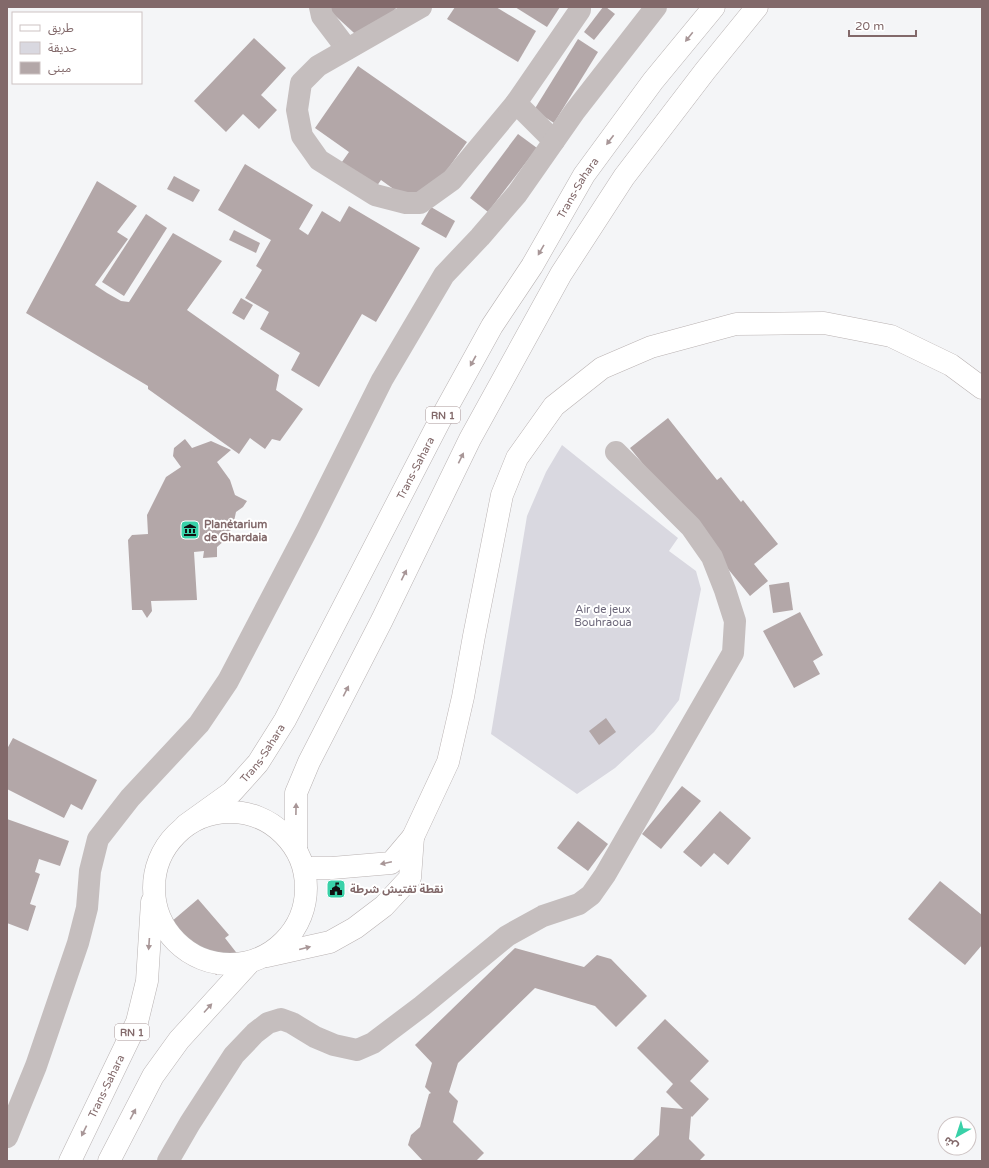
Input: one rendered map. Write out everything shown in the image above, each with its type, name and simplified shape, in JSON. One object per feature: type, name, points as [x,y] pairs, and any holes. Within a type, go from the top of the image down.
[{"type":"main road","name":"Trans-Sahara","points":[[186,825],[232,792],[258,764],[285,720],[435,429],[492,326],[532,266],[584,175],[653,81],[714,7]]},
{"type":"main road","name":"RN 1","points":[[296,848],[296,793],[309,762],[382,620],[470,439],[561,274],[624,177],[704,71],[757,7]]},
{"type":"main road","points":[[304,868],[360,867],[391,863],[413,837],[448,762],[463,697],[502,495],[517,458],[554,406],[602,368],[651,347],[736,324],[824,323],[891,336],[951,365],[982,388]]},
{"type":"main road","points":[[109,1161],[153,1076],[179,1040],[258,959],[281,946],[295,930],[304,910],[307,889],[304,868],[296,848],[279,829],[258,816],[233,811],[208,814],[186,825],[167,843],[156,866],[153,891],[157,914],[168,934],[185,950],[205,961],[227,965],[258,959],[330,942],[355,928],[384,906],[410,878],[413,837]]},
{"type":"main road","name":"Trans-Sahara","points":[[70,1161],[137,1022],[147,981],[153,891]]},
{"type":"street","points":[[320,7],[322,16],[347,49]]},
{"type":"street","points":[[421,7],[318,66],[301,83],[296,110],[302,136],[318,160],[375,195],[406,204],[420,203],[452,180],[516,103],[557,45],[580,10],[580,7]]},
{"type":"street","points":[[7,1137],[36,1066],[78,943],[87,908],[90,871],[98,839],[130,798],[200,724],[228,681],[307,530],[382,380],[444,275],[480,237],[516,194],[580,105],[656,7]]},
{"type":"street","points":[[516,103],[554,141]]},
{"type":"street","points":[[168,1161],[190,1123],[234,1055],[268,1023],[280,1019],[292,1023],[315,1037],[357,1050],[373,1043],[422,1006],[507,936],[543,916],[579,904],[591,895],[606,875],[733,653],[735,621],[726,590],[712,557],[691,528],[616,452]]},
{"type":"green space","name":"Air de jeux Bouhraoua","points":[[562,445],[678,538],[669,551],[696,571],[701,589],[679,700],[654,732],[615,768],[577,794],[491,734],[527,516],[546,472]]},
{"type":"building","points":[[330,7],[397,7],[365,43],[328,9]]},
{"type":"building","points":[[455,7],[496,7],[536,31],[518,62],[447,19]]},
{"type":"building","points":[[515,7],[560,7],[547,27]]},
{"type":"building","points":[[603,7],[606,7],[615,14],[594,40],[584,32]]},
{"type":"building","points":[[254,38],[286,68],[261,95],[277,110],[259,129],[243,114],[226,132],[194,101]]},
{"type":"building","points":[[578,39],[598,52],[554,123],[534,110]]},
{"type":"building","points":[[358,66],[467,142],[420,208],[381,180],[372,193],[337,169],[349,152],[315,128]]},
{"type":"building","points":[[518,134],[537,148],[488,212],[470,198]]},
{"type":"building","points":[[245,164],[313,205],[299,229],[308,235],[322,211],[340,222],[349,206],[420,248],[376,322],[362,314],[319,387],[291,370],[300,353],[260,329],[269,312],[245,298],[262,270],[256,266],[271,240],[218,210]]},
{"type":"building","points":[[174,176],[200,190],[193,202],[167,189]]},
{"type":"building","points":[[97,181],[137,206],[117,232],[128,239],[95,285],[121,301],[129,302],[173,233],[222,261],[187,310],[279,375],[276,390],[303,409],[280,441],[272,439],[265,449],[250,438],[239,454],[148,389],[148,386],[26,313]]},
{"type":"building","points":[[431,207],[455,221],[446,238],[421,224]]},
{"type":"building","points":[[146,214],[167,228],[124,296],[102,282]]},
{"type":"building","points":[[234,230],[260,243],[256,253],[229,240]]},
{"type":"building","points":[[241,298],[253,305],[244,320],[232,313]]},
{"type":"building","points":[[668,418],[717,480],[721,477],[741,502],[743,500],[778,544],[754,564],[768,581],[750,596],[630,448]]},
{"type":"building","name":"Planétarium de Ghardaia","points":[[185,439],[192,448],[211,441],[231,450],[217,462],[230,480],[235,495],[247,501],[243,507],[236,512],[233,526],[225,540],[217,547],[217,557],[203,558],[204,551],[194,552],[197,600],[151,601],[152,611],[147,618],[142,610],[132,610],[128,540],[132,535],[148,534],[147,515],[166,477],[181,467],[173,456],[174,448]]},
{"type":"building","points":[[789,582],[793,610],[773,613],[769,585]]},
{"type":"building","points":[[800,612],[823,655],[813,661],[820,674],[794,688],[763,631]]},
{"type":"building","points":[[606,718],[616,732],[599,745],[589,731]]},
{"type":"building","points":[[13,738],[97,780],[82,810],[71,804],[64,818],[7,789],[7,749]]},
{"type":"building","points":[[682,786],[701,801],[661,849],[642,834]]},
{"type":"building","points":[[720,811],[751,838],[728,865],[714,853],[701,867],[683,852]]},
{"type":"building","points":[[7,819],[69,841],[60,866],[39,859],[35,872],[40,874],[30,904],[36,906],[28,931],[7,923]]},
{"type":"building","points":[[578,821],[608,844],[588,871],[557,848]]},
{"type":"building","points":[[940,881],[982,915],[982,945],[965,965],[908,919]]},
{"type":"building","points":[[198,899],[229,935],[225,938],[239,956],[216,975],[171,922]]},
{"type":"building","points":[[515,948],[584,967],[597,955],[611,959],[647,996],[616,1027],[595,1006],[535,988],[458,1063],[449,1092],[458,1101],[453,1122],[484,1153],[476,1161],[423,1161],[408,1145],[411,1135],[420,1127],[429,1094],[431,1093],[425,1087],[432,1063],[415,1045]]},
{"type":"building","points":[[665,1019],[709,1061],[690,1081],[709,1099],[692,1117],[691,1116],[689,1139],[705,1155],[699,1161],[632,1161],[659,1135],[661,1107],[683,1109],[666,1092],[673,1084],[637,1048]]},
{"type":"place","name":"Planétarium de Ghardaia","points":[[190,530]]},
{"type":"place","name":"نقطة تفتيش شرطة","points":[[336,889]]}]
